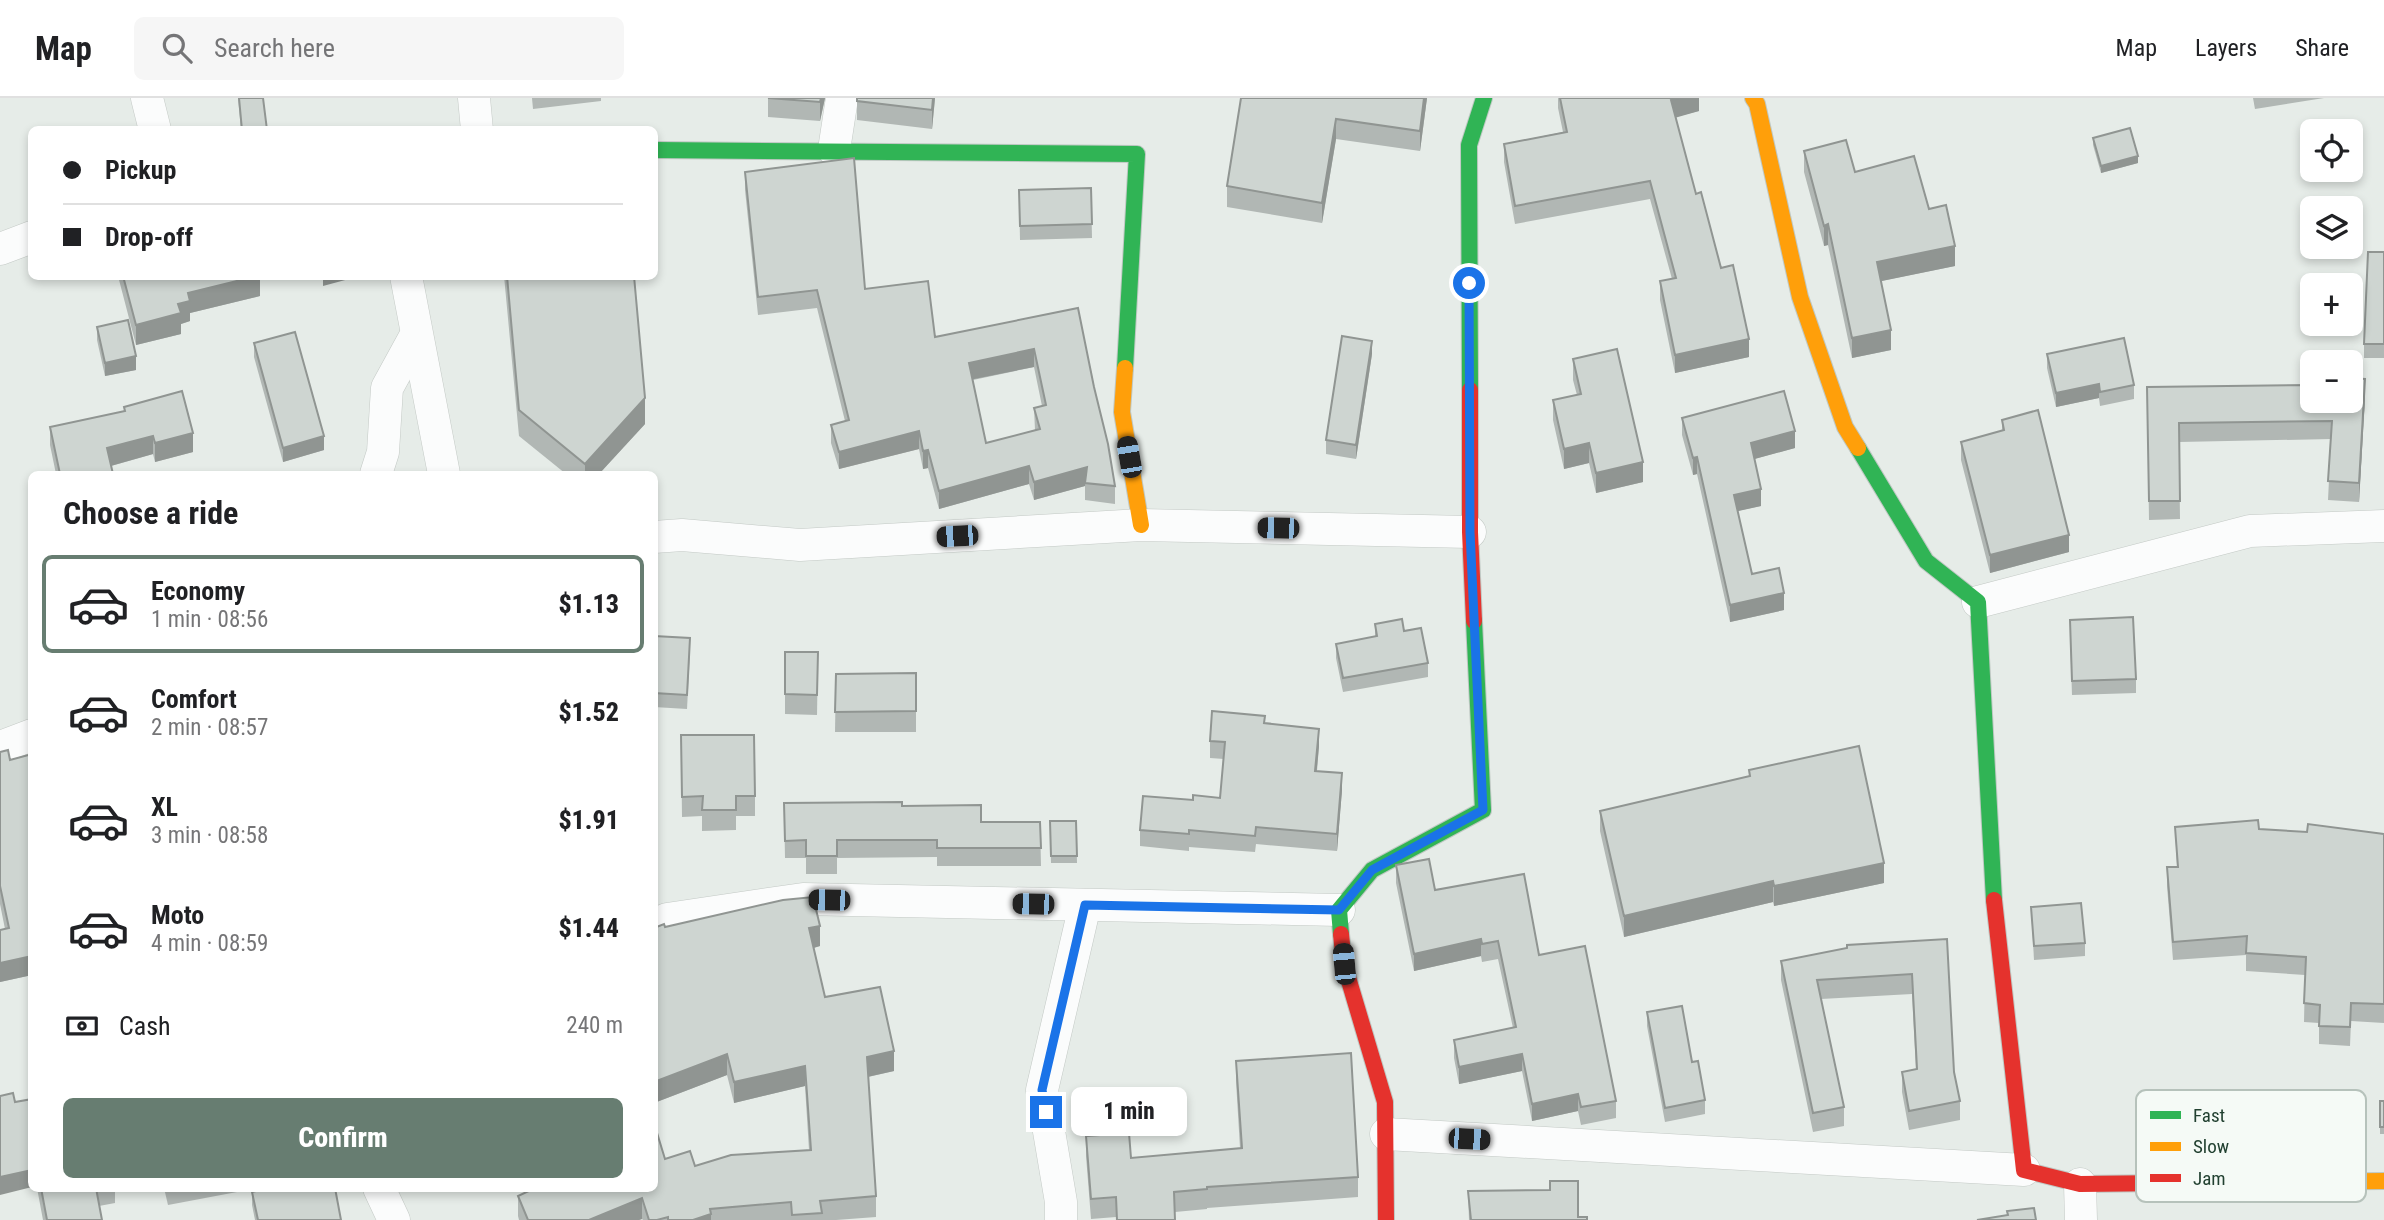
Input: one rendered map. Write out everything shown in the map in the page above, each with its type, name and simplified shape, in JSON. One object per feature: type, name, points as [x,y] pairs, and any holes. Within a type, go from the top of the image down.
[{"type":"street","points":[[147,98],[154,126]]},
{"type":"street","points":[[474,98],[477,126]]},
{"type":"street","points":[[834,150],[842,98]]},
{"type":"street","points":[[1386,1220],[1385,1102],[1344,964],[1339,910],[1372,870],[1483,810],[1470,532],[1469,145],[1484,98]]},
{"type":"street","points":[[1753,98],[1757,104],[1800,298],[1846,427],[1926,561],[1978,602],[1996,923],[2024,1170]]},
{"type":"street","points":[[658,150],[1137,154],[1122,412],[1141,525]]},
{"type":"street","points":[[0,249],[28,238]]},
{"type":"street","points":[[407,280],[443,471]]},
{"type":"street","points":[[377,471],[383,452],[387,388],[416,335]]},
{"type":"street","points":[[658,537],[682,535],[800,545],[1141,525],[1470,532]]},
{"type":"street","points":[[1978,602],[2250,531],[2384,526]]},
{"type":"street","points":[[0,747],[28,736]]},
{"type":"street","points":[[659,917],[803,900],[1339,910]]},
{"type":"street","points":[[1061,1220],[1061,1202],[1042,1090],[1085,905]]},
{"type":"street","points":[[1386,1135],[2024,1170],[2080,1184],[2136,1183]]},
{"type":"street","points":[[2366,1181],[2384,1181]]},
{"type":"street","points":[[2080,1184],[2081,1220]]},
{"type":"street","points":[[381,1192],[394,1220]]},
{"type":"building","points":[[239,98],[263,98],[266,126],[242,126]]},
{"type":"building","points":[[768,98],[821,98],[820,102]]},
{"type":"building","points":[[857,98],[933,98],[932,110],[857,101]]},
{"type":"building","points":[[1241,98],[1424,98],[1420,131],[1336,119],[1322,203],[1227,186]]},
{"type":"building","points":[[1560,98],[1680,98],[1671,100],[1696,194],[1701,192],[1721,268],[1733,265],[1749,339],[1675,355],[1660,281],[1676,278],[1650,181],[1515,206],[1504,144],[1567,132]]},
{"type":"building","points":[[2130,128],[2138,156],[2101,166],[2093,138]]},
{"type":"building","points":[[1846,140],[1855,172],[1914,156],[1929,209],[1946,205],[1955,246],[1877,262],[1891,330],[1852,338],[1828,224],[1824,226],[1804,151]]},
{"type":"building","points":[[854,158],[865,289],[928,281],[935,337],[1078,308],[1115,486],[1085,483],[1087,467],[1034,482],[1029,466],[939,491],[928,450],[923,451],[919,431],[839,452],[831,425],[849,420],[817,290],[758,297],[745,172]],"holes":[[[1034,349],[1046,405],[1034,408],[1040,429],[986,443],[969,363]]]},
{"type":"building","points":[[1091,188],[1092,224],[1020,226],[1019,190]]},
{"type":"building","points":[[2368,252],[2384,252],[2384,344],[2364,344]]},
{"type":"building","points":[[124,280],[241,280],[188,293],[190,301],[178,304],[181,313],[136,325]]},
{"type":"building","points":[[507,280],[634,280],[645,398],[585,464],[519,410]]},
{"type":"building","points":[[128,320],[136,356],[105,363],[97,327]]},
{"type":"building","points":[[295,332],[324,436],[283,448],[254,343]]},
{"type":"building","points":[[1342,336],[1372,341],[1356,445],[1326,440]]},
{"type":"building","points":[[2124,338],[2134,385],[2100,392],[2099,384],[2056,393],[2047,354]]},
{"type":"building","points":[[1617,349],[1643,462],[1596,473],[1589,443],[1564,449],[1553,400],[1581,394],[1573,359]]},
{"type":"building","points":[[2365,379],[2359,483],[2328,481],[2332,421],[2179,423],[2180,501],[2149,501],[2147,387],[2300,385],[2300,413],[2363,413]]},
{"type":"building","points":[[182,391],[193,433],[155,443],[153,436],[107,448],[112,471],[59,471],[50,427],[125,411],[124,407]]},
{"type":"building","points":[[1784,391],[1795,431],[1751,443],[1761,489],[1734,495],[1752,574],[1779,568],[1784,593],[1730,605],[1697,457],[1693,458],[1682,418]]},
{"type":"building","points":[[2038,410],[2069,535],[1990,555],[1961,442],[2004,430],[2002,420]]},
{"type":"building","points":[[2133,617],[2136,679],[2072,681],[2070,620]]},
{"type":"building","points":[[1402,619],[1404,631],[1421,628],[1428,663],[1343,678],[1336,644],[1377,636],[1375,624]]},
{"type":"building","points":[[658,636],[690,638],[687,695],[658,693]]},
{"type":"building","points":[[785,652],[818,652],[817,695],[785,694]]},
{"type":"building","points":[[916,673],[916,711],[835,712],[836,674]]},
{"type":"building","points":[[1212,711],[1265,716],[1264,723],[1319,729],[1315,771],[1342,773],[1337,834],[1256,827],[1255,836],[1189,830],[1189,834],[1140,830],[1143,796],[1193,800],[1193,795],[1220,798],[1225,742],[1210,741]]},
{"type":"building","points":[[681,735],[754,735],[755,796],[736,796],[736,810],[702,810],[703,796],[682,797]]},
{"type":"building","points":[[1859,746],[1884,863],[1774,886],[1773,881],[1624,916],[1600,811],[1750,776],[1749,770]]},
{"type":"building","points":[[8,750],[10,760],[28,755],[28,957],[0,963],[0,930],[9,928],[0,886],[0,752]]},
{"type":"building","points":[[902,802],[902,806],[981,805],[981,822],[1040,822],[1041,848],[937,848],[937,840],[837,840],[837,856],[806,856],[806,840],[785,841],[784,803]]},
{"type":"building","points":[[2258,820],[2259,829],[2307,832],[2308,824],[2384,834],[2384,1004],[2351,1003],[2350,1027],[2319,1026],[2320,1005],[2304,1003],[2306,957],[2246,953],[2247,936],[2173,942],[2167,867],[2178,867],[2175,827]]},
{"type":"building","points":[[1050,821],[1076,821],[1077,856],[1051,856]]},
{"type":"building","points":[[1429,859],[1435,890],[1524,874],[1539,955],[1585,946],[1616,1101],[1581,1107],[1578,1094],[1532,1104],[1522,1054],[1459,1067],[1454,1040],[1516,1027],[1498,941],[1482,944],[1481,939],[1414,954],[1396,865]]},
{"type":"building","points":[[813,897],[820,926],[809,928],[825,997],[880,987],[894,1051],[867,1057],[876,1196],[820,1201],[822,1213],[792,1215],[791,1202],[710,1209],[711,1214],[693,1220],[668,1220],[668,1217],[649,1220],[642,1198],[589,1220],[528,1220],[518,1196],[526,1192],[658,1192],[658,1136],[665,1159],[690,1151],[695,1166],[731,1155],[811,1150],[805,1066],[734,1082],[727,1054],[658,1080],[658,926],[783,900]]},
{"type":"building","points":[[2081,903],[2085,943],[2034,946],[2031,907]]},
{"type":"building","points":[[1947,939],[1954,1072],[1960,1101],[1909,1111],[1902,1072],[1917,1069],[1912,974],[1817,980],[1844,1107],[1813,1113],[1781,961],[1847,948],[1847,945]]},
{"type":"building","points":[[1682,1006],[1692,1062],[1698,1061],[1705,1100],[1665,1108],[1647,1012]]},
{"type":"building","points":[[1351,1053],[1358,1177],[1207,1187],[1174,1192],[1175,1220],[1117,1220],[1116,1197],[1091,1199],[1086,1136],[1129,1133],[1131,1158],[1242,1148],[1236,1061]]},
{"type":"building","points":[[13,1093],[15,1102],[28,1100],[28,1171],[0,1177],[0,1096]]},
{"type":"building","points":[[2380,1101],[2384,1101],[2384,1127],[2380,1127]]},
{"type":"building","points":[[1550,1181],[1578,1181],[1578,1217],[1587,1217],[1587,1220],[1471,1220],[1468,1191],[1550,1190]]},
{"type":"building","points":[[42,1192],[97,1192],[102,1220],[47,1220]]},
{"type":"building","points":[[252,1192],[336,1192],[341,1220],[258,1220]]},
{"type":"building","points":[[2034,1208],[2036,1220],[1977,1220],[2008,1215],[2007,1211]]},
{"type":"traffic: fast","points":[[1470,390],[1469,145],[1484,98]]},
{"type":"traffic: fast","points":[[658,150],[1137,154],[1125,368]]},
{"type":"traffic: fast","points":[[1858,448],[1926,561],[1978,602],[1994,900]]},
{"type":"traffic: fast","points":[[1341,934],[1339,910],[1372,870],[1483,810],[1474,621]]},
{"type":"traffic: slow","points":[[1753,98],[1757,104],[1800,297],[1845,427],[1858,448]]},
{"type":"traffic: slow","points":[[1125,368],[1122,412],[1141,525]]},
{"type":"traffic: slow","points":[[2366,1181],[2384,1181]]},
{"type":"traffic: jam","points":[[1470,390],[1470,532],[1474,621]]},
{"type":"traffic: jam","points":[[1994,900],[2024,1170],[2080,1184],[2136,1183]]},
{"type":"traffic: jam","points":[[1341,934],[1344,964],[1385,1102],[1386,1220]]},
{"type":"route","points":[[1046,1112],[1042,1090],[1085,905],[1339,910],[1372,870],[1483,810],[1470,532],[1469,283]]}]
